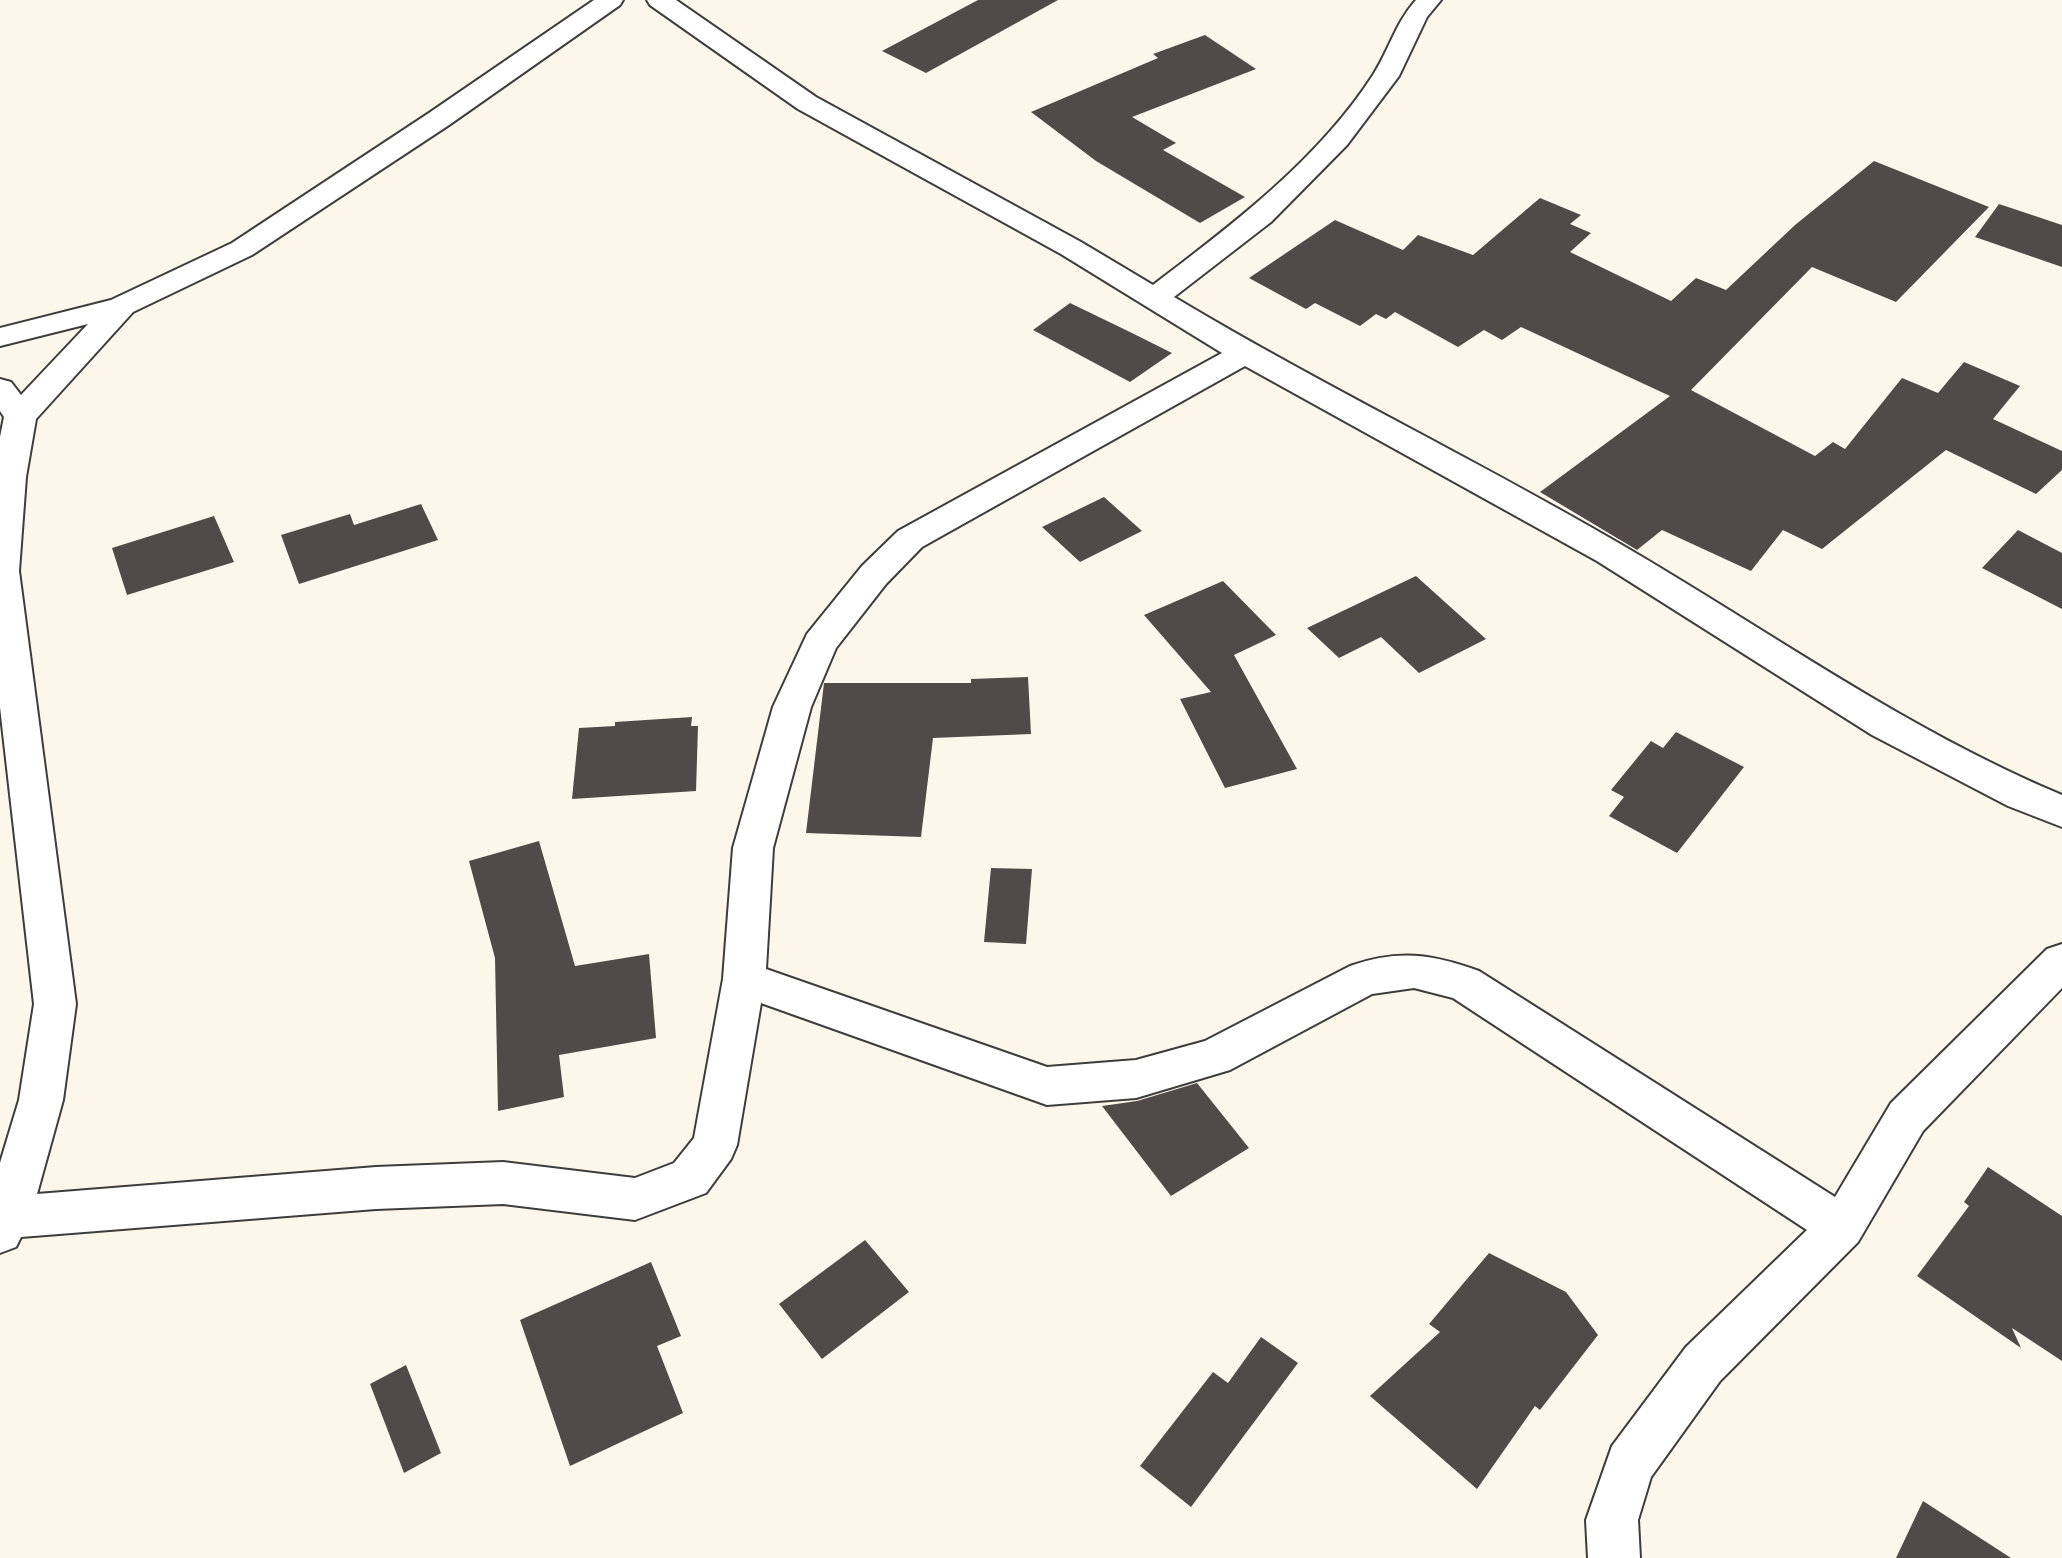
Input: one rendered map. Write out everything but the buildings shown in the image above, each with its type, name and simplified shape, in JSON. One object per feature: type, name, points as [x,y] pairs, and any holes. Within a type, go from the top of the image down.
[{"type":"street","points":[[0,337],[122,306],[242,249],[439,119],[611,0]]},
{"type":"street","points":[[659,0],[807,103],[1071,248],[1245,353],[1609,553],[1885,725],[2022,795],[2062,812]]},
{"type":"street","points":[[1153,299],[1261,216],[1336,139],[1386,75],[1416,15],[1429,0]]},
{"type":"street","points":[[122,306],[10,402],[9,477],[2,571],[55,1004],[41,1100],[4,1224],[376,1188],[503,1183],[635,1199],[690,1178],[715,1145],[744,979],[753,849],[792,707],[820,643],[874,575],[910,539],[1245,353]]},
{"type":"street","points":[[1614,1558],[1612,1520],[1630,1464],[1703,1364],[1842,1227],[1907,1116],[2062,961]]},
{"type":"street","points":[[744,979],[1046,1086],[1136,1079],[1215,1057],[1365,978],[1414,971],[1464,983],[1842,1227]]}]
